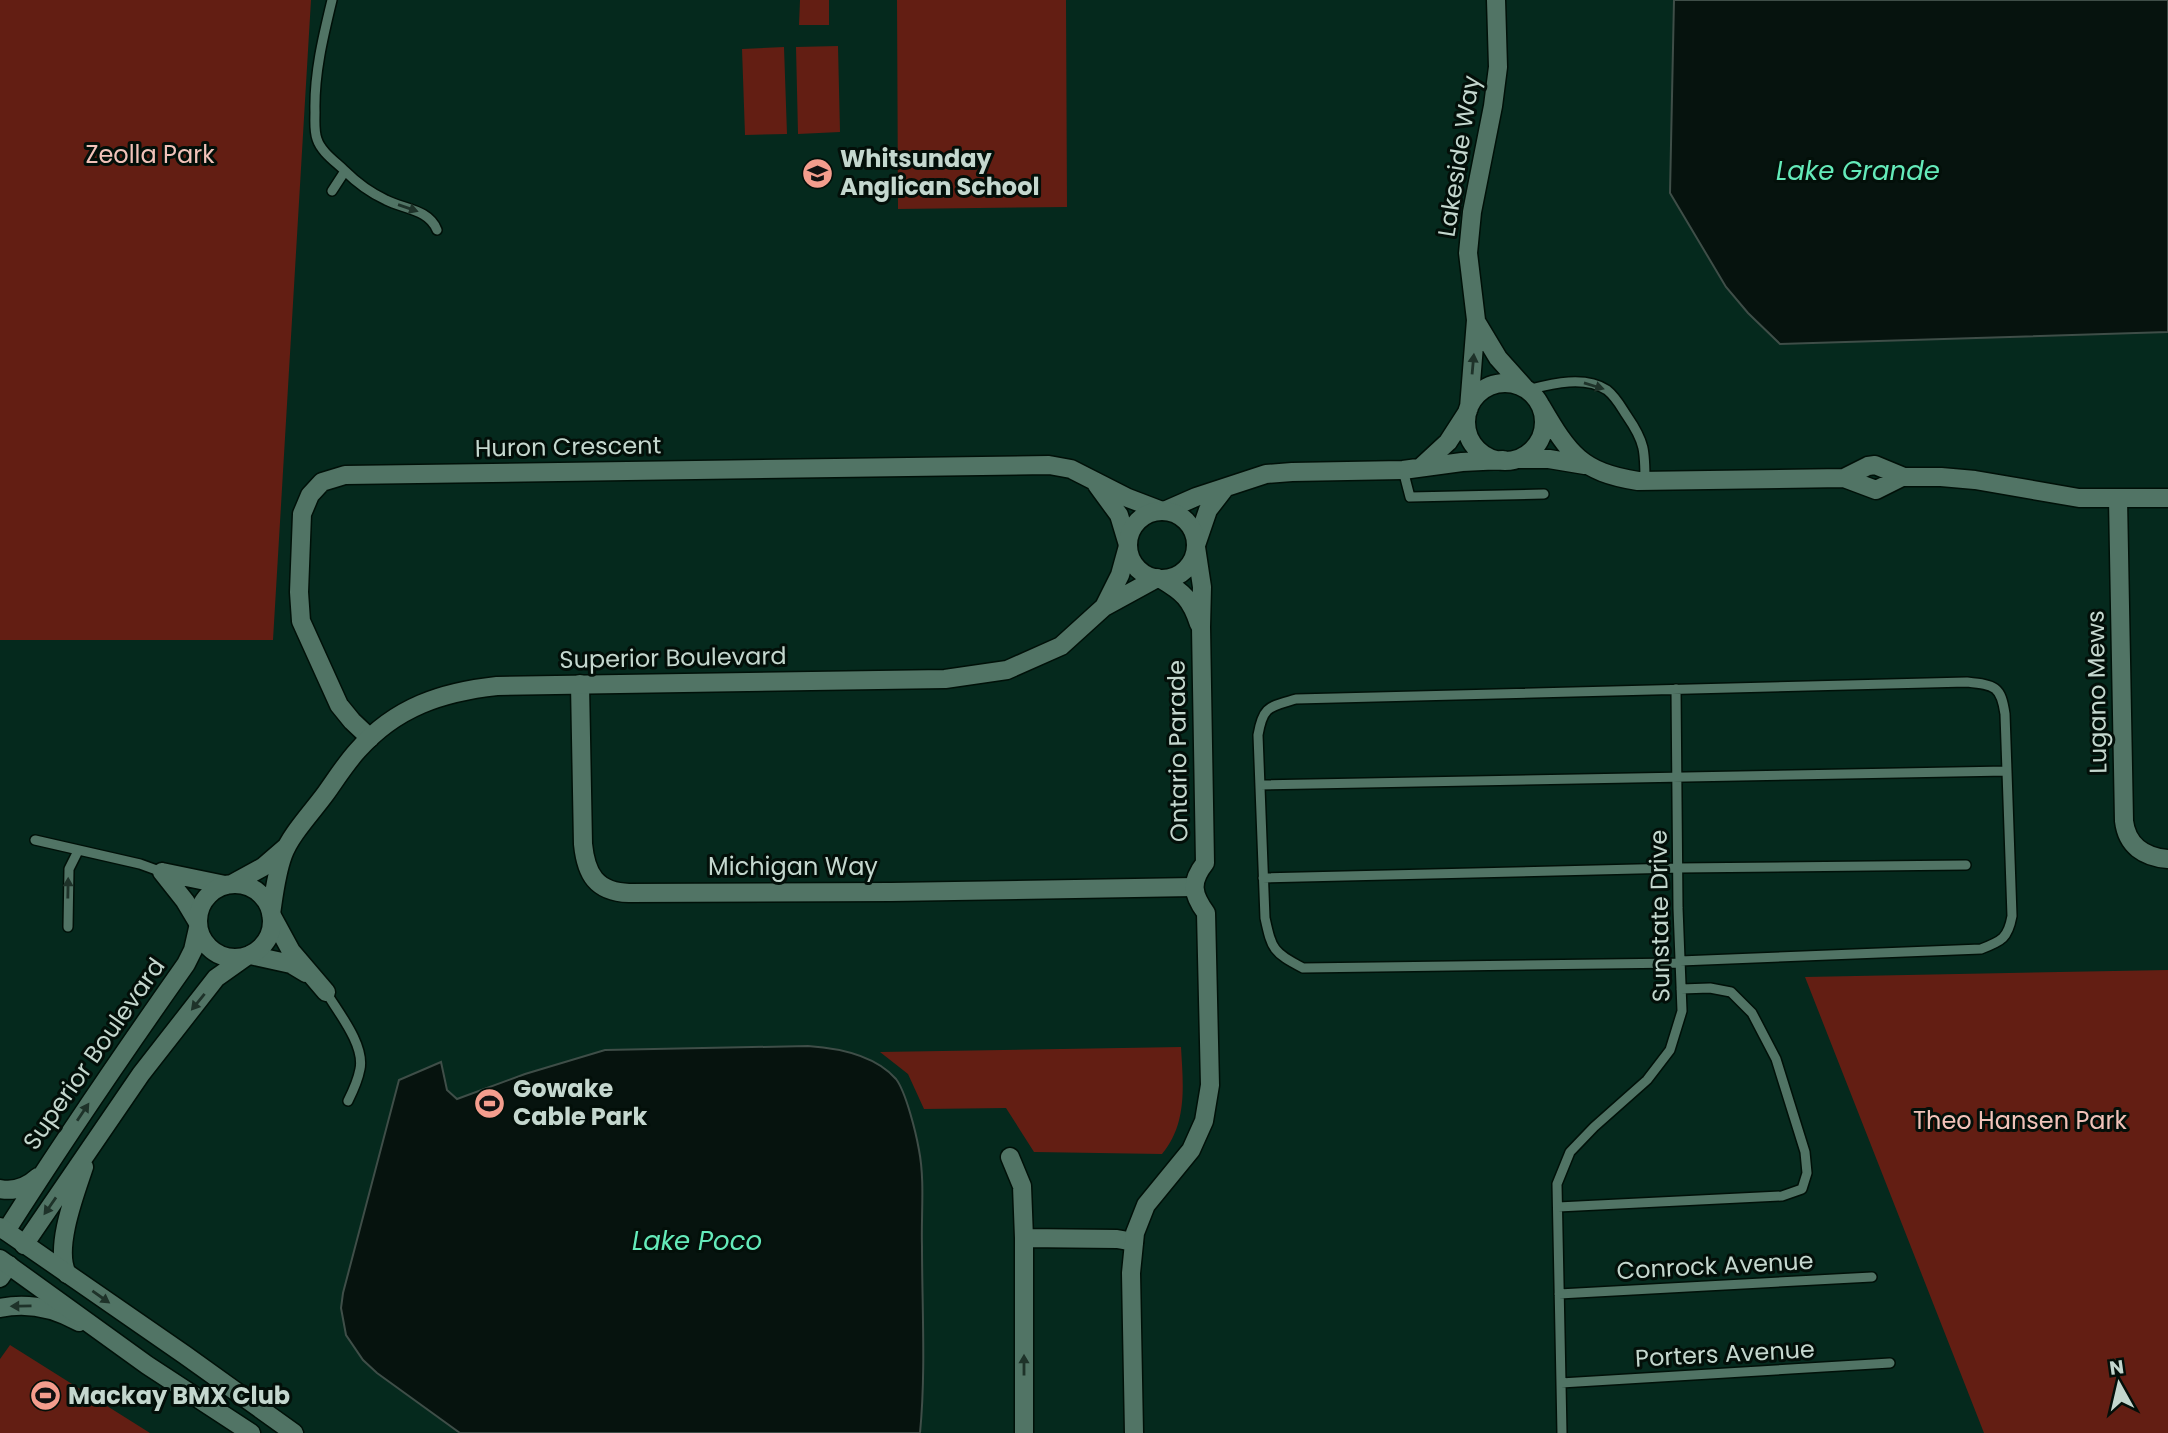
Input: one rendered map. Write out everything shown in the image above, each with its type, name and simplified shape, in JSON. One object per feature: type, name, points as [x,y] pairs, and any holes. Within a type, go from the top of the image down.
[{"type":"street","name":"Lakeside Way","points":[[1469,409],[1476,320],[1468,253],[1472,212],[1489,131],[1498,67],[1496,0]]},
{"type":"street","name":"Lakeside Way","points":[[1476,320],[1498,358],[1527,390]]},
{"type":"street","points":[[1412,468],[1448,442],[1481,391],[1496,384],[1511,384],[1527,390],[1566,445],[1585,465]]},
{"type":"street","points":[[1469,409],[1466,425],[1475,447],[1488,456],[1507,460],[1525,454],[1537,444],[1543,430],[1541,407]]},
{"type":"street","points":[[1163,512],[1196,497],[1254,477],[1279,473],[1549,459],[1585,465],[1618,478],[1645,482],[1844,478],[1873,465],[1882,466],[1904,477],[1956,477],[2063,496],[2168,498]]},
{"type":"street","name":"Huron Crescent","points":[[370,738],[339,705],[301,621],[299,592],[302,514],[310,495],[322,482],[345,475],[1038,465],[1064,467],[1163,512]]},
{"type":"street","name":"Huron Crescent","points":[[1095,482],[1119,515],[1128,545]]},
{"type":"street","points":[[1196,546],[1189,524],[1178,515],[1163,512],[1151,513],[1139,520],[1131,531],[1128,545],[1134,564],[1144,573],[1159,579],[1171,578],[1184,571],[1192,559],[1208,510],[1226,488]]},
{"type":"street","name":"Lugano Mews","points":[[2118,499],[2124,821],[2127,835],[2137,848],[2148,855],[2168,859]]},
{"type":"street","name":"Superior Boulevard","points":[[1104,607],[1120,575],[1128,545]]},
{"type":"street","name":"Ontario Parade","points":[[1195,887],[1195,875],[1205,863],[1202,587],[1196,546]]},
{"type":"street","name":"Superior Boulevard","points":[[271,915],[280,866],[288,846],[349,761],[370,738],[411,709],[450,693],[497,686],[945,679],[1007,670],[1061,646],[1104,607],[1159,579]]},
{"type":"street","name":"Ontario Parade","points":[[1159,579],[1184,594],[1201,627]]},
{"type":"street","name":"Michigan Way","points":[[580,684],[585,863],[594,879],[610,890],[878,892],[1195,887]]},
{"type":"street","name":"Superior Boulevard","points":[[228,885],[263,867],[288,846]]},
{"type":"street","points":[[162,872],[228,885],[244,885],[255,890],[267,903],[287,946],[320,986]]},
{"type":"street","points":[[162,872],[180,893],[198,924],[204,942],[214,952],[233,958],[248,956],[291,964],[320,986]]},
{"type":"street","points":[[198,924],[199,909],[205,899],[214,890],[228,885]]},
{"type":"street","points":[[1134,1433],[1132,1273],[1135,1233],[1146,1205],[1191,1150],[1204,1121],[1210,1085],[1206,914],[1196,899],[1195,887]]},
{"type":"street","points":[[248,956],[266,941],[271,929],[271,915]]},
{"type":"street","name":"Superior Boulevard","points":[[2,1233],[186,964],[193,950],[198,924]]},
{"type":"street","name":"Superior Boulevard","points":[[3,1267],[24,1245],[141,1074],[216,978],[248,956]]},
{"type":"street","points":[[67,1274],[62,1250],[91,1147]]},
{"type":"street","points":[[1010,1157],[1022,1186],[1024,1433]]},
{"type":"street","points":[[0,1189],[19,1189],[40,1176]]},
{"type":"street","points":[[2,1233],[67,1274],[294,1433]]},
{"type":"street","points":[[1024,1238],[1117,1239],[1134,1242]]},
{"type":"street","points":[[3,1267],[251,1433]]},
{"type":"street","points":[[0,1308],[30,1306],[57,1311],[147,1364]]},
{"type":"lane","points":[[332,0],[317,65],[314,95],[315,130],[321,149],[373,194],[390,203],[418,211],[429,218],[437,230]]},
{"type":"lane","points":[[332,191],[345,172]]},
{"type":"lane","points":[[1527,390],[1562,383],[1592,384],[1607,390],[1641,438],[1645,482]]},
{"type":"lane","points":[[1412,468],[1410,497],[1544,494]]},
{"type":"lane","points":[[1968,682],[1989,684],[2002,696],[2012,916],[2009,932],[1999,942],[1982,949],[1680,962],[1303,968],[1281,957],[1271,944],[1265,918],[1258,735],[1261,716],[1274,706],[1296,699],[1676,690],[1968,682]]},
{"type":"lane","name":"Sunstate Drive","points":[[1562,1433],[1558,1184],[1570,1152],[1647,1080],[1670,1050],[1682,1011],[1676,690]]},
{"type":"lane","points":[[1260,785],[2007,771]]},
{"type":"lane","points":[[35,840],[147,866],[162,872]]},
{"type":"lane","points":[[68,928],[69,869],[78,851]]},
{"type":"lane","points":[[1263,878],[1678,868],[1966,865]]},
{"type":"lane","points":[[320,986],[355,1040],[360,1053],[360,1071],[348,1101]]},
{"type":"lane","points":[[1558,1207],[1782,1196],[1802,1189],[1807,1173],[1805,1152],[1776,1059],[1752,1013],[1731,992],[1710,988],[1681,989]]},
{"type":"lane","name":"Conrock Avenue","points":[[1559,1294],[1872,1277]]},
{"type":"lane","name":"Porters Avenue","points":[[1561,1383],[1891,1363]]},
{"type":"green space","name":"Zeolla Park","points":[[0,0],[311,0],[273,640],[0,640]]},
{"type":"green space","points":[[800,0],[829,0],[829,25],[799,25]]},
{"type":"green space","points":[[897,0],[1066,0],[1067,207],[898,209]]},
{"type":"green space","points":[[838,46],[840,132],[798,134],[796,47]]},
{"type":"green space","points":[[784,47],[787,134],[745,135],[742,49]]},
{"type":"green space","name":"Theo Hansen Park","points":[[2168,970],[2168,1433],[1984,1433],[1805,977]]},
{"type":"green space","points":[[1181,1047],[1183,1089],[1180,1116],[1162,1154],[1034,1152],[1006,1108],[924,1109],[908,1074],[880,1052]]},
{"type":"green space","name":"Mackay BMX Club","points":[[10,1345],[150,1433],[0,1433],[0,1359]]},
{"type":"water","name":"Lake Grande","points":[[1674,0],[2168,0],[2168,332],[1780,344],[1726,287],[1670,193]]},
{"type":"water","name":"Lake Poco","points":[[808,1046],[855,1054],[878,1064],[896,1079],[910,1113],[921,1162],[922,1186],[923,1363],[920,1433],[460,1433],[377,1373],[363,1360],[346,1335],[341,1308],[343,1293],[399,1080],[441,1062],[447,1090],[457,1099],[525,1074],[605,1050]]},
{"type":"place","name":"Whitsunday Anglican School","points":[[817,173]]},
{"type":"place","name":"Gowake Cable Park","points":[[490,1103]]},
{"type":"place","name":"Mackay BMX Club","points":[[45,1396]]}]
